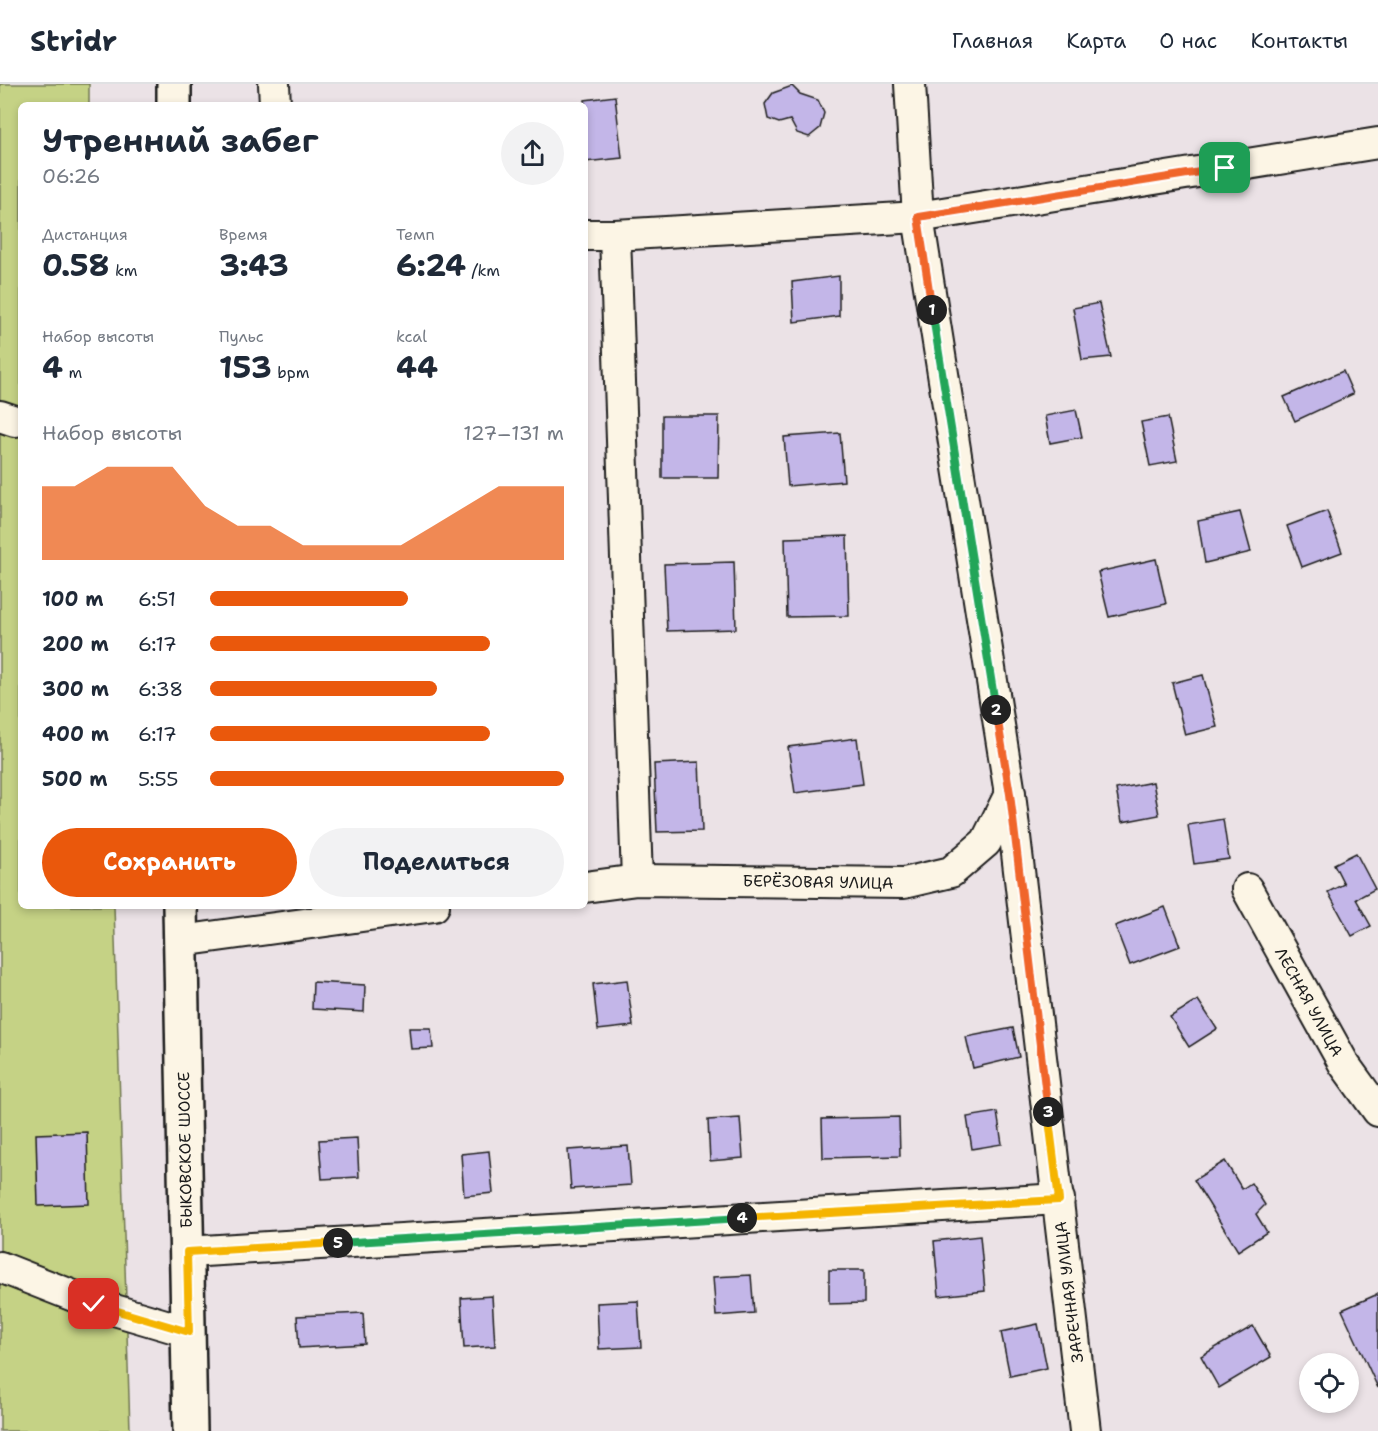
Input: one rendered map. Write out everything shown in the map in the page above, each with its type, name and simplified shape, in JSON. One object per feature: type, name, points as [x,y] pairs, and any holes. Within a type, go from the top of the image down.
[{"type":"main road","points":[[174,84],[174,102]]},
{"type":"main road","name":"БЫКОВСКОЕ ШОССЕ","points":[[180,909],[190,1431]]},
{"type":"street","points":[[274,84],[275,102]]},
{"type":"street","name":"ЗАРЕЧНАЯ УЛИЦА","points":[[910,84],[918,217],[1010,794],[1085,1431]]},
{"type":"street","points":[[588,235],[918,217],[1378,143]]},
{"type":"street","points":[[615,235],[638,880]]},
{"type":"street","name":"БЕРЁЗОВАЯ УЛИЦА","points":[[588,886],[638,880],[903,883],[951,872],[986,842],[1010,794]]},
{"type":"street","name":"ЛЕСНАЯ УЛИЦА","points":[[1247,889],[1344,1064],[1378,1111]]},
{"type":"street","points":[[181,941],[412,909]]},
{"type":"street","points":[[187,1252],[1059,1200]]},
{"type":"street","points":[[0,1267],[94,1304],[189,1332]]},
{"type":"green space","points":[[0,84],[89,84],[89,102],[18,102],[18,909],[114,909],[130,1431],[0,1431]]},
{"type":"building","points":[[792,86],[800,94],[818,100],[824,113],[820,128],[809,137],[797,133],[790,120],[779,123],[768,119],[765,104],[773,93]]},
{"type":"building","points":[[615,96],[622,158],[588,162],[588,102],[585,100]]},
{"type":"building","points":[[839,276],[839,316],[794,322],[792,282]]},
{"type":"building","points":[[1099,303],[1111,357],[1082,360],[1073,308]]},
{"type":"building","points":[[1343,371],[1353,394],[1295,421],[1284,397]]},
{"type":"building","points":[[1076,410],[1082,437],[1050,443],[1045,416]]},
{"type":"building","points":[[662,416],[719,416],[718,478],[662,478]]},
{"type":"building","points":[[1168,417],[1177,461],[1150,466],[1141,422]]},
{"type":"building","points":[[840,433],[844,481],[788,486],[784,437]]},
{"type":"building","points":[[1327,511],[1342,552],[1302,567],[1287,526]]},
{"type":"building","points":[[1240,512],[1251,552],[1205,563],[1198,521]]},
{"type":"building","points":[[847,536],[849,616],[787,617],[785,538]]},
{"type":"building","points":[[1156,559],[1166,604],[1109,617],[1098,572]]},
{"type":"building","points":[[734,562],[736,629],[667,631],[664,564]]},
{"type":"building","points":[[1203,675],[1217,727],[1185,735],[1172,683]]},
{"type":"building","points":[[857,738],[863,784],[795,793],[788,747]]},
{"type":"building","points":[[699,762],[702,831],[657,832],[654,764]]},
{"type":"building","points":[[1153,782],[1159,815],[1122,822],[1116,789]]},
{"type":"building","points":[[1223,819],[1229,859],[1194,864],[1188,825]]},
{"type":"building","points":[[1356,853],[1375,889],[1356,899],[1371,926],[1352,936],[1328,892],[1344,884],[1334,864]]},
{"type":"building","points":[[1165,907],[1180,946],[1130,965],[1115,926]]},
{"type":"building","points":[[627,980],[633,1026],[598,1030],[593,984]]},
{"type":"building","points":[[313,982],[365,985],[364,1012],[312,1009]]},
{"type":"building","points":[[1198,1000],[1217,1029],[1189,1047],[1170,1017]]},
{"type":"building","points":[[409,1028],[431,1028],[433,1048],[411,1049]]},
{"type":"building","points":[[1013,1028],[1019,1057],[973,1068],[966,1037]]},
{"type":"building","points":[[997,1112],[1002,1144],[972,1149],[967,1117]]},
{"type":"building","points":[[899,1117],[900,1156],[823,1158],[822,1119]]},
{"type":"building","points":[[740,1118],[743,1158],[710,1161],[708,1120]]},
{"type":"building","points":[[87,1132],[89,1204],[38,1206],[36,1134]]},
{"type":"building","points":[[357,1138],[359,1177],[322,1179],[319,1140]]},
{"type":"building","points":[[628,1146],[631,1185],[571,1189],[568,1150]]},
{"type":"building","points":[[489,1151],[493,1193],[464,1196],[461,1154]]},
{"type":"building","points":[[1225,1161],[1242,1189],[1251,1183],[1265,1205],[1256,1214],[1267,1232],[1238,1251],[1194,1180]]},
{"type":"building","points":[[980,1236],[985,1291],[939,1296],[934,1241]]},
{"type":"building","points":[[829,1270],[864,1270],[864,1303],[829,1304]]},
{"type":"building","points":[[751,1275],[754,1313],[716,1316],[713,1277]]},
{"type":"building","points":[[1378,1294],[1378,1388],[1342,1310]]},
{"type":"building","points":[[492,1296],[495,1346],[464,1348],[461,1298]]},
{"type":"building","points":[[638,1301],[641,1347],[599,1349],[597,1303]]},
{"type":"building","points":[[363,1313],[365,1344],[299,1348],[297,1316]]},
{"type":"building","points":[[1038,1324],[1047,1368],[1010,1376],[1001,1332]]},
{"type":"building","points":[[1253,1326],[1271,1357],[1219,1388],[1201,1356]]},
{"type":"route","points":[[94,1304],[189,1332],[187,1252],[1059,1200],[1010,794],[918,217],[1225,168]]}]
